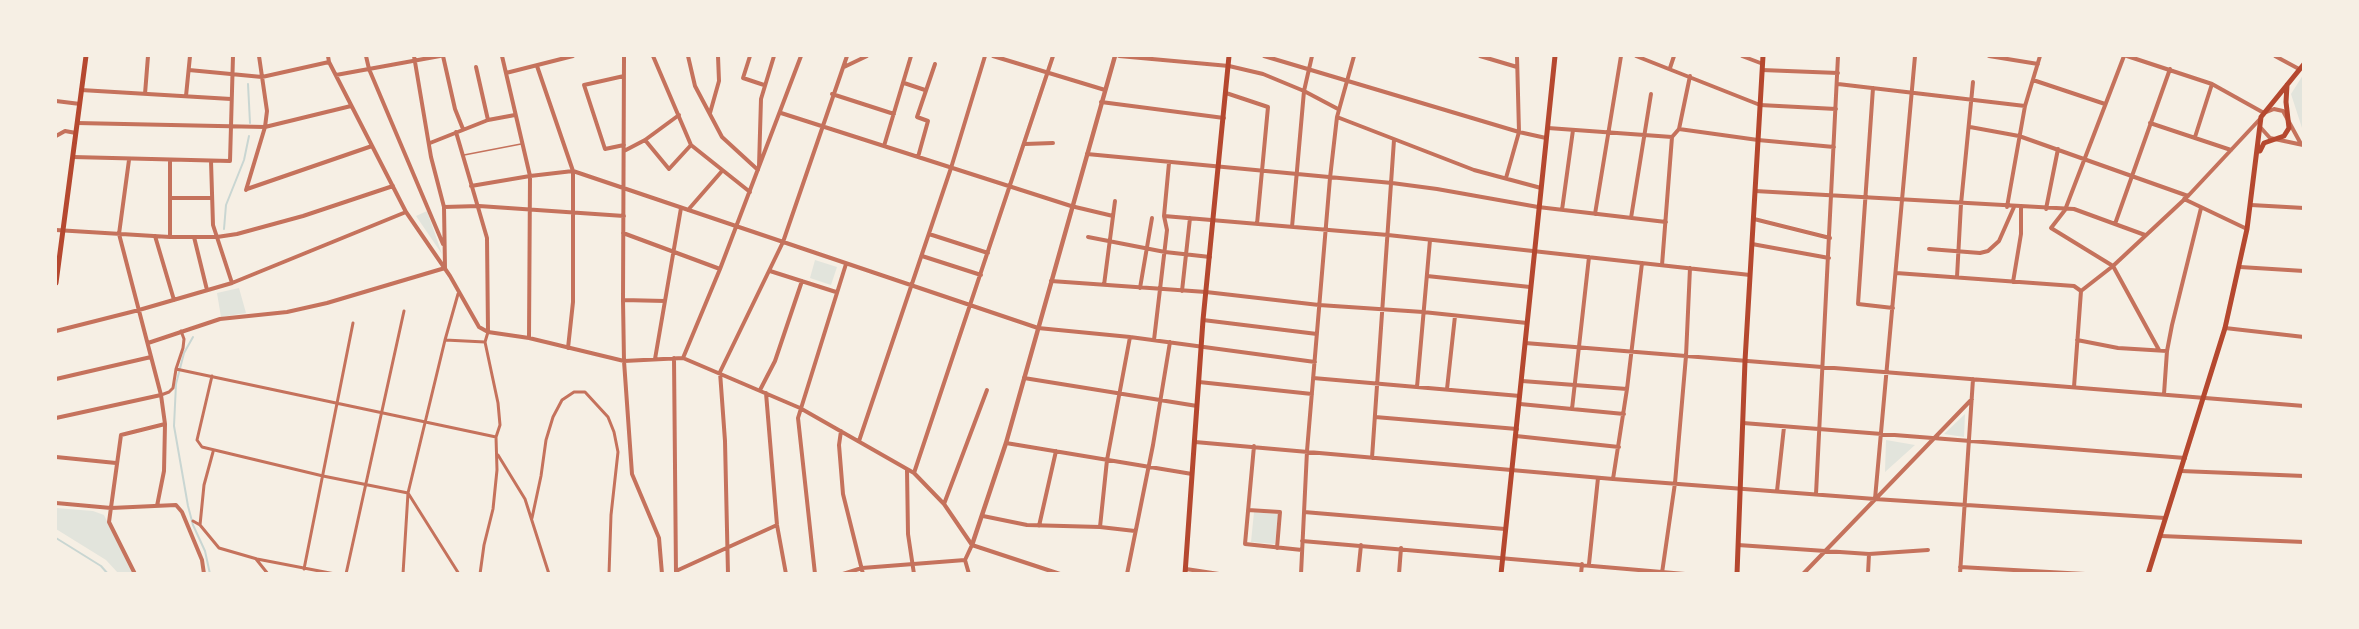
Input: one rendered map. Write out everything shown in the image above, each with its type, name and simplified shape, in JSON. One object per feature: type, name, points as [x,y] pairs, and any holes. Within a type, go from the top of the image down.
[{"type":"main road","points":[[56,283],[86,56]]},
{"type":"main road","points":[[1186,571],[1203,320],[1230,56]]},
{"type":"main road","points":[[1501,573],[1555,56]]},
{"type":"main road","points":[[1737,573],[1745,361],[1763,56]]},
{"type":"main road","points":[[2148,573],[2205,398],[2225,328],[2247,229],[2263,115],[2301,66]]},
{"type":"main road","points":[[2257,158],[2264,143],[2287,132],[2288,84]]},
{"type":"street","points":[[145,94],[148,56]]},
{"type":"street","points":[[186,96],[190,56]]},
{"type":"street","points":[[73,157],[230,161],[233,56]]},
{"type":"street","points":[[259,56],[267,111],[265,127],[246,190],[372,146]]},
{"type":"street","points":[[328,56],[406,212],[445,268],[479,327],[488,333],[529,338],[624,362],[683,358],[720,372],[800,408],[914,473],[944,504],[972,545],[1060,573]]},
{"type":"street","points":[[366,56],[369,69],[445,248]]},
{"type":"street","points":[[336,75],[415,58],[442,56],[455,109],[463,129]]},
{"type":"street","points":[[502,56],[530,176],[529,338]]},
{"type":"street","points":[[506,74],[573,56]]},
{"type":"street","points":[[624,56],[624,362],[632,474],[659,538],[662,573]]},
{"type":"street","points":[[653,56],[691,145],[750,192]]},
{"type":"street","points":[[688,56],[695,86],[722,137],[758,170],[761,99],[774,56]]},
{"type":"street","points":[[710,114],[719,81],[718,56]]},
{"type":"street","points":[[750,56],[743,78],[764,86]]},
{"type":"street","points":[[683,358],[737,226],[801,56]]},
{"type":"street","points":[[728,573],[725,441],[720,372],[783,242],[832,94],[847,56]]},
{"type":"street","points":[[843,67],[867,56]]},
{"type":"street","points":[[884,146],[912,56]]},
{"type":"street","points":[[859,441],[951,168],[985,56]]},
{"type":"street","points":[[993,56],[1105,90]]},
{"type":"street","points":[[914,473],[1053,56]]},
{"type":"street","points":[[969,573],[965,560],[983,516],[1006,443],[1101,102],[1117,56],[1229,66],[1263,74],[1304,91],[1338,110]]},
{"type":"street","points":[[1264,56],[1547,139]]},
{"type":"street","points":[[1292,227],[1304,91],[1312,56]]},
{"type":"street","points":[[1301,573],[1307,451],[1336,117],[1354,56]]},
{"type":"street","points":[[1480,56],[1517,67]]},
{"type":"street","points":[[1506,178],[1519,132],[1518,56]]},
{"type":"street","points":[[1595,214],[1621,56]]},
{"type":"street","points":[[1636,56],[1760,105],[1836,109]]},
{"type":"street","points":[[1670,68],[1674,56]]},
{"type":"street","points":[[1742,56],[1762,67],[1838,73]]},
{"type":"street","points":[[1816,494],[1838,56]]},
{"type":"street","points":[[1875,499],[1915,56]]},
{"type":"street","points":[[1989,56],[2038,64]]},
{"type":"street","points":[[2007,207],[2025,106],[2040,56]]},
{"type":"street","points":[[2159,350],[2113,266],[2051,228],[2065,210],[2105,104],[2126,56],[2212,84],[2263,115]]},
{"type":"street","points":[[2275,56],[2301,66]]},
{"type":"street","points":[[415,58],[431,157],[444,207],[445,268]]},
{"type":"street","points":[[189,70],[262,77],[329,62]]},
{"type":"street","points":[[918,157],[928,121],[917,117],[935,63]]},
{"type":"street","points":[[537,66],[573,171],[573,302],[568,348]]},
{"type":"street","points":[[476,67],[488,120]]},
{"type":"street","points":[[2115,224],[2170,69]]},
{"type":"street","points":[[624,76],[584,85],[605,148],[624,145]]},
{"type":"street","points":[[1662,265],[1672,137],[1678,129],[1690,76]]},
{"type":"street","points":[[2033,80],[2105,104]]},
{"type":"street","points":[[1957,277],[1961,204],[1973,82]]},
{"type":"street","points":[[904,83],[926,90]]},
{"type":"street","points":[[1838,84],[2025,106]]},
{"type":"street","points":[[2194,138],[2212,84]]},
{"type":"street","points":[[1873,88],[1858,304],[1893,308]]},
{"type":"street","points":[[81,90],[231,99]]},
{"type":"street","points":[[1226,93],[1268,107],[1257,224]]},
{"type":"street","points":[[832,94],[894,114]]},
{"type":"street","points":[[1631,218],[1651,94]]},
{"type":"street","points":[[56,101],[80,104]]},
{"type":"street","points":[[1101,102],[1224,118]]},
{"type":"street","points":[[77,123],[265,127],[351,106]]},
{"type":"street","points":[[2074,387],[2081,291],[2113,266],[2186,198],[2263,115],[2279,109],[2289,119],[2302,145]]},
{"type":"street","points":[[781,113],[1071,207],[1113,216]]},
{"type":"street","points":[[430,143],[488,120],[515,115]]},
{"type":"street","points":[[624,151],[645,140],[679,115]]},
{"type":"street","points":[[1336,117],[1474,170],[1541,188]]},
{"type":"street","points":[[2150,123],[2231,150]]},
{"type":"street","points":[[1970,127],[2019,136],[2131,175],[2186,198],[2201,208],[2247,229]]},
{"type":"street","points":[[1548,128],[1672,137]]},
{"type":"street","points":[[2261,128],[2266,135],[2275,139],[2302,145]]},
{"type":"street","points":[[1678,129],[1834,147]]},
{"type":"street","points":[[1562,210],[1573,130]]},
{"type":"street","points":[[56,136],[65,131],[76,133]]},
{"type":"street","points":[[456,132],[487,238],[488,333],[485,342],[498,403],[500,425],[496,437],[493,509],[480,573]]},
{"type":"street","points":[[645,140],[669,169],[691,145]]},
{"type":"street","points":[[1372,458],[1394,140]]},
{"type":"street","points":[[1024,144],[1053,143]]},
{"type":"street","points":[[2046,209],[2058,149]]},
{"type":"street","points":[[1087,154],[1392,183],[1538,207],[1666,222]]},
{"type":"street","points":[[129,160],[118,234],[162,395],[165,424],[164,471],[157,506]]},
{"type":"street","points":[[170,161],[170,237]]},
{"type":"street","points":[[211,161],[213,225],[231,283]]},
{"type":"street","points":[[1154,340],[1167,230],[1164,216],[1169,163]]},
{"type":"street","points":[[471,186],[573,171],[1038,328],[1130,337],[1315,362]]},
{"type":"street","points":[[688,210],[722,171]]},
{"type":"street","points":[[56,230],[170,237],[217,237],[237,234],[303,216],[393,186]]},
{"type":"street","points":[[1755,191],[2021,208],[2074,209],[2145,236]]},
{"type":"street","points":[[170,198],[212,198]]},
{"type":"street","points":[[1104,285],[1115,201]]},
{"type":"street","points":[[2251,205],[2304,208]]},
{"type":"street","points":[[444,207],[479,206],[624,216]]},
{"type":"street","points":[[1929,249],[1982,252],[1993,247],[2001,238],[2014,207]]},
{"type":"street","points":[[655,359],[681,208]]},
{"type":"street","points":[[2013,282],[2021,234],[2021,208]]},
{"type":"street","points":[[2164,394],[2167,351],[2188,252],[2201,208]]},
{"type":"street","points":[[56,330],[139,310],[231,283],[406,212]]},
{"type":"street","points":[[1164,216],[1430,240],[1750,274]]},
{"type":"street","points":[[1140,288],[1152,218]]},
{"type":"street","points":[[1182,291],[1190,218]]},
{"type":"street","points":[[1754,219],[1830,238]]},
{"type":"street","points":[[623,233],[720,269]]},
{"type":"street","points":[[929,234],[988,253]]},
{"type":"street","points":[[155,236],[174,300]]},
{"type":"street","points":[[194,237],[207,290]]},
{"type":"street","points":[[1088,237],[1146,249],[1210,257]]},
{"type":"street","points":[[1417,387],[1430,240]]},
{"type":"street","points":[[1752,244],[1829,258]]},
{"type":"street","points":[[921,256],[981,275]]},
{"type":"street","points":[[1572,409],[1589,257]]},
{"type":"street","points":[[1613,479],[1624,414],[1642,263]]},
{"type":"street","points":[[815,573],[798,418],[846,264]]},
{"type":"street","points":[[2240,267],[2304,271]]},
{"type":"street","points":[[148,343],[220,319],[287,312],[327,303],[445,268]]},
{"type":"street","points":[[1662,572],[1675,483],[1686,356],[1690,268]]},
{"type":"street","points":[[770,271],[836,292]]},
{"type":"street","points":[[1896,273],[2074,286],[2081,291]]},
{"type":"street","points":[[1427,276],[1530,287]]},
{"type":"street","points":[[760,390],[776,361],[802,281]]},
{"type":"street","points":[[1051,281],[1206,292],[1319,305],[1424,312],[1527,323]]},
{"type":"street","points":[[403,573],[408,493],[458,294]]},
{"type":"street","points":[[623,300],[665,301]]},
{"type":"street","points":[[346,573],[404,311]]},
{"type":"street","points":[[1448,389],[1455,315]]},
{"type":"street","points":[[1203,320],[1317,334]]},
{"type":"street","points":[[304,569],[339,403],[353,323]]},
{"type":"street","points":[[2225,328],[2304,337]]},
{"type":"street","points":[[56,418],[170,392],[179,369],[184,339],[181,331]]},
{"type":"street","points":[[1100,527],[1107,460],[1130,337]]},
{"type":"street","points":[[445,340],[485,342]]},
{"type":"street","points":[[2077,340],[2118,348],[2167,351]]},
{"type":"street","points":[[1127,573],[1149,467],[1170,342]]},
{"type":"street","points":[[1525,343],[2304,406]]},
{"type":"street","points":[[56,379],[151,357]]},
{"type":"street","points":[[674,358],[676,572],[777,525]]},
{"type":"street","points":[[179,369],[496,437]]},
{"type":"street","points":[[212,376],[197,440],[202,447],[213,452],[408,493],[459,573]]},
{"type":"street","points":[[1024,378],[1197,405]]},
{"type":"street","points":[[1313,378],[1520,396]]},
{"type":"street","points":[[1960,573],[1972,379]]},
{"type":"street","points":[[1522,381],[1627,388]]},
{"type":"street","points":[[1199,382],[1312,394]]},
{"type":"street","points":[[944,504],[987,390]]},
{"type":"street","points":[[532,518],[546,440],[553,417],[562,400],[574,392],[585,392],[608,417],[615,432],[618,452],[611,515],[609,573]]},
{"type":"street","points":[[766,393],[777,525],[786,573]]},
{"type":"street","points":[[1803,573],[1972,399]]},
{"type":"street","points":[[1520,404],[1624,414]]},
{"type":"street","points":[[1375,417],[1517,432],[1619,447]]},
{"type":"street","points":[[1743,423],[2185,459]]},
{"type":"street","points":[[135,573],[110,522],[121,435],[165,424]]},
{"type":"street","points":[[1777,491],[1784,427]]},
{"type":"street","points":[[841,431],[839,453],[843,494],[863,571]]},
{"type":"street","points":[[1195,442],[1599,478],[2166,518]]},
{"type":"street","points":[[1006,443],[1192,474]]},
{"type":"street","points":[[1254,447],[1245,544],[1302,550]]},
{"type":"street","points":[[1039,526],[1056,451]]},
{"type":"street","points":[[201,525],[204,485],[213,452]]},
{"type":"street","points":[[497,454],[525,499],[549,573]]},
{"type":"street","points":[[56,458],[116,463]]},
{"type":"street","points":[[907,469],[908,534],[914,573]]},
{"type":"street","points":[[2181,471],[2304,476]]},
{"type":"street","points":[[1589,564],[1599,478]]},
{"type":"street","points":[[56,503],[111,508],[176,505],[182,512],[202,560],[204,573]]},
{"type":"street","points":[[1248,510],[1280,512],[1277,548]]},
{"type":"street","points":[[1304,512],[1506,529]]},
{"type":"street","points":[[983,516],[1002,522],[1039,526],[1100,527],[1135,531]]},
{"type":"street","points":[[193,521],[201,525],[219,548],[256,559],[335,573]]},
{"type":"street","points":[[2160,536],[2304,542]]},
{"type":"street","points":[[1302,541],[1685,573]]},
{"type":"street","points":[[1358,573],[1361,545]]},
{"type":"street","points":[[1738,545],[1869,554],[1928,550]]},
{"type":"street","points":[[1399,573],[1401,549]]},
{"type":"street","points":[[1868,573],[1869,554]]},
{"type":"street","points":[[256,559],[268,573]]},
{"type":"street","points":[[843,573],[912,563],[965,560]]},
{"type":"street","points":[[1581,573],[1582,564]]},
{"type":"street","points":[[1960,567],[2085,573]]},
{"type":"street","points":[[404,568],[408,573]]},
{"type":"street","points":[[1186,571],[1219,573]]},
{"type":"lane","points":[[463,155],[522,144]]},
{"type":"shaded area","points":[[2303,75],[2303,131],[2291,94]]},
{"type":"shaded area","points":[[427,211],[442,254],[416,216]]},
{"type":"shaded area","points":[[815,260],[837,267],[831,285],[810,278]]},
{"type":"shaded area","points":[[239,288],[246,313],[221,317],[217,293]]},
{"type":"shaded area","points":[[1965,414],[1964,437],[1944,434]]},
{"type":"shaded area","points":[[1886,440],[1915,445],[1885,472]]},
{"type":"shaded area","points":[[56,508],[93,511],[104,515],[132,573],[118,573],[106,560],[56,529]]},
{"type":"shaded area","points":[[1254,512],[1278,514],[1275,544],[1251,542]]},
{"type":"waterway","points":[[248,84],[250,123]]},
{"type":"waterway","points":[[224,229],[226,205],[244,160],[249,136]]},
{"type":"waterway","points":[[193,337],[184,353],[176,384],[174,426],[188,506],[193,525],[205,551],[210,574]]},
{"type":"waterway","points":[[56,538],[101,566],[108,574]]}]
